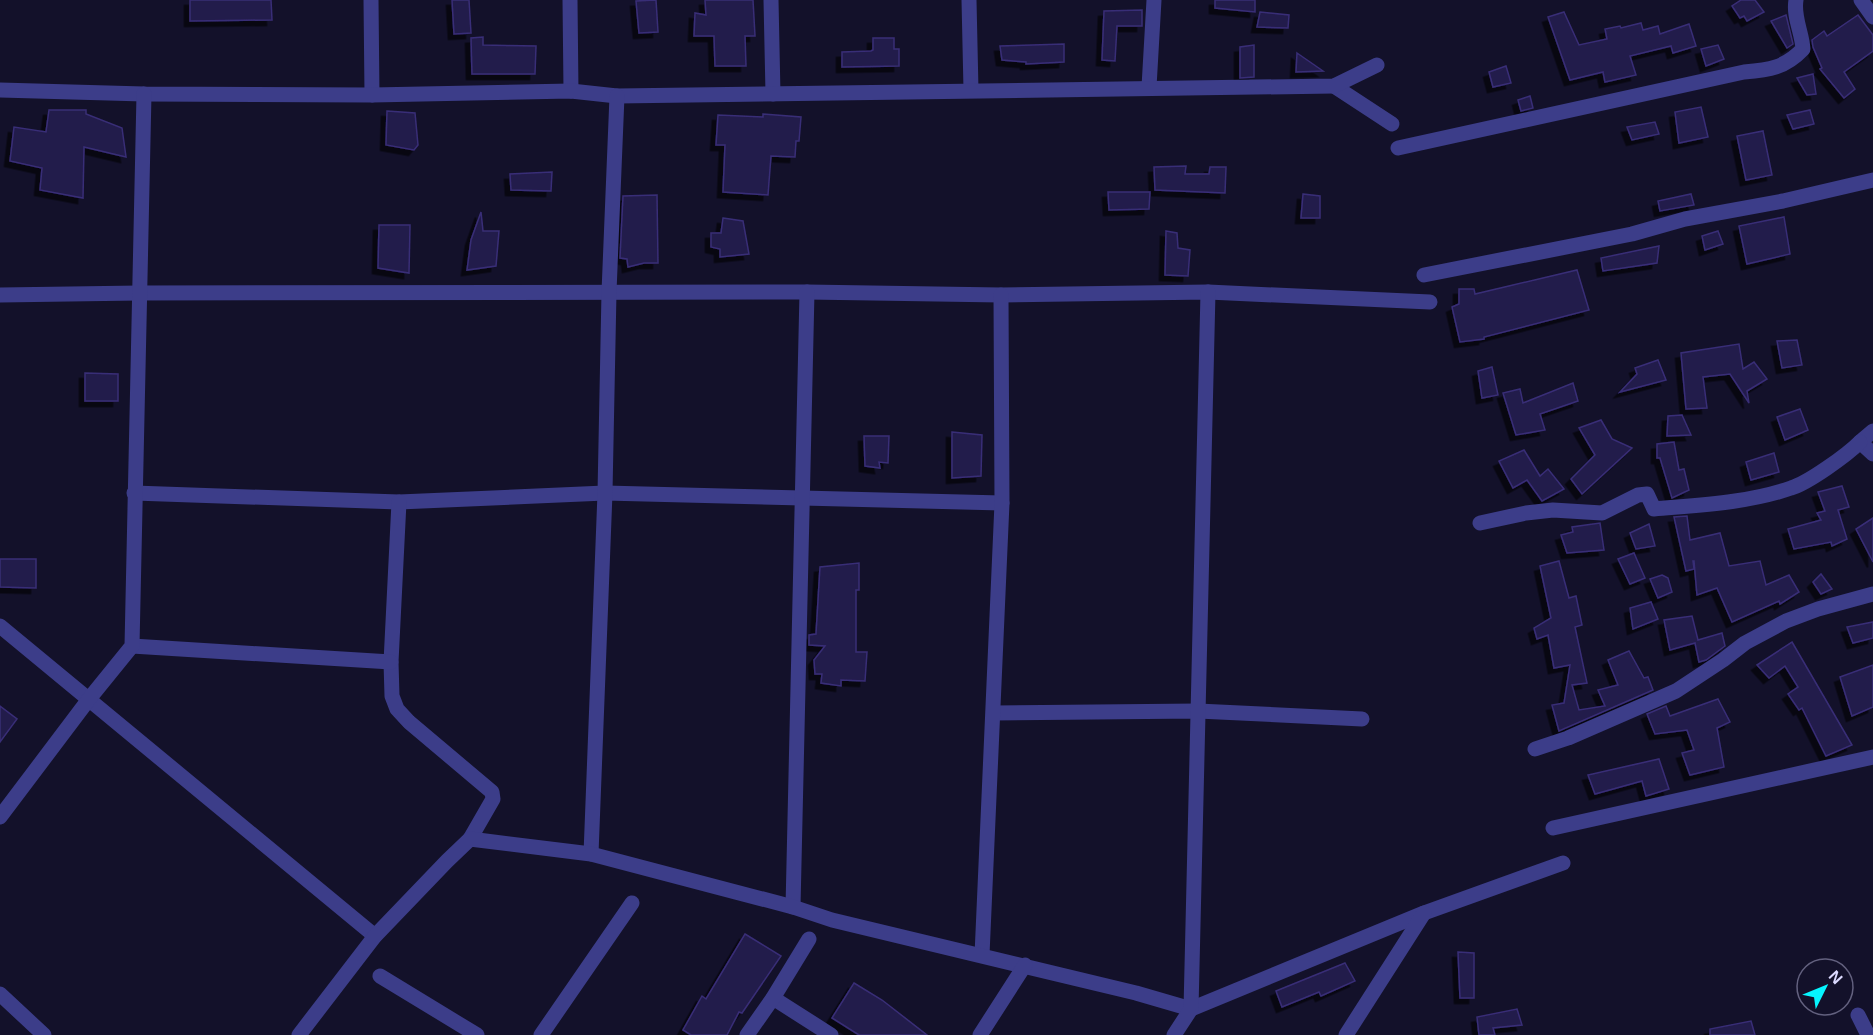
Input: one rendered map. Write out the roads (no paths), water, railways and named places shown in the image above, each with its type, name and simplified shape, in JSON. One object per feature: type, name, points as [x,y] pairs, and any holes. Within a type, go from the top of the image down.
[{"type":"street","points":[[371,0],[372,95]]},
{"type":"street","points":[[570,0],[571,91]]},
{"type":"street","points":[[771,0],[772,93]]},
{"type":"street","points":[[969,0],[972,90]]},
{"type":"street","points":[[1149,87],[1154,0]]},
{"type":"street","points":[[1398,148],[1744,72],[1777,68],[1794,58],[1803,49],[1796,19],[1796,0]]},
{"type":"street","points":[[1861,0],[1873,17]]},
{"type":"street","points":[[0,90],[144,94],[372,95],[571,91],[617,96],[1334,86],[1377,65]]},
{"type":"street","points":[[1334,86],[1392,124]]},
{"type":"street","points":[[0,817],[132,646],[144,94]]},
{"type":"street","points":[[591,854],[617,96]]},
{"type":"street","points":[[1424,275],[1632,234],[1685,219],[1783,201],[1873,180]]},
{"type":"street","points":[[0,295],[807,292],[1001,296],[1208,292],[1430,302]]},
{"type":"street","points":[[793,907],[807,292]]},
{"type":"street","points":[[1174,1035],[1191,1009],[1208,292]]},
{"type":"street","points":[[982,955],[1002,503],[1001,296]]},
{"type":"street","points":[[1480,524],[1526,513],[1553,510],[1602,513],[1638,495],[1647,494],[1654,509],[1757,497],[1794,488],[1851,450],[1873,431]]},
{"type":"street","points":[[1860,442],[1873,454]]},
{"type":"street","points":[[134,494],[399,502],[605,493],[1002,503]]},
{"type":"street","points":[[299,1035],[375,936],[470,839],[493,799],[492,792],[409,722],[397,709],[393,696],[391,663],[399,502]]},
{"type":"street","points":[[1534,749],[1568,738],[1676,691],[1745,643],[1786,621],[1818,609],[1873,594]]},
{"type":"street","points":[[0,626],[375,936]]},
{"type":"street","points":[[132,646],[391,663]]},
{"type":"street","points":[[994,713],[1198,711],[1362,719]]},
{"type":"street","points":[[1553,828],[1873,757]]},
{"type":"street","points":[[470,839],[591,854],[793,907],[832,920],[1025,965],[1191,1009],[1424,913],[1563,863]]},
{"type":"street","points":[[541,1035],[632,903]]},
{"type":"street","points":[[1346,1035],[1424,913]]},
{"type":"street","points":[[747,1035],[809,939]]},
{"type":"street","points":[[980,1035],[1025,965]]},
{"type":"street","points":[[380,976],[477,1035]]},
{"type":"street","points":[[0,994],[44,1035]]},
{"type":"street","points":[[773,998],[831,1035]]},
{"type":"street","points":[[1858,1016],[1868,1035]]}]
